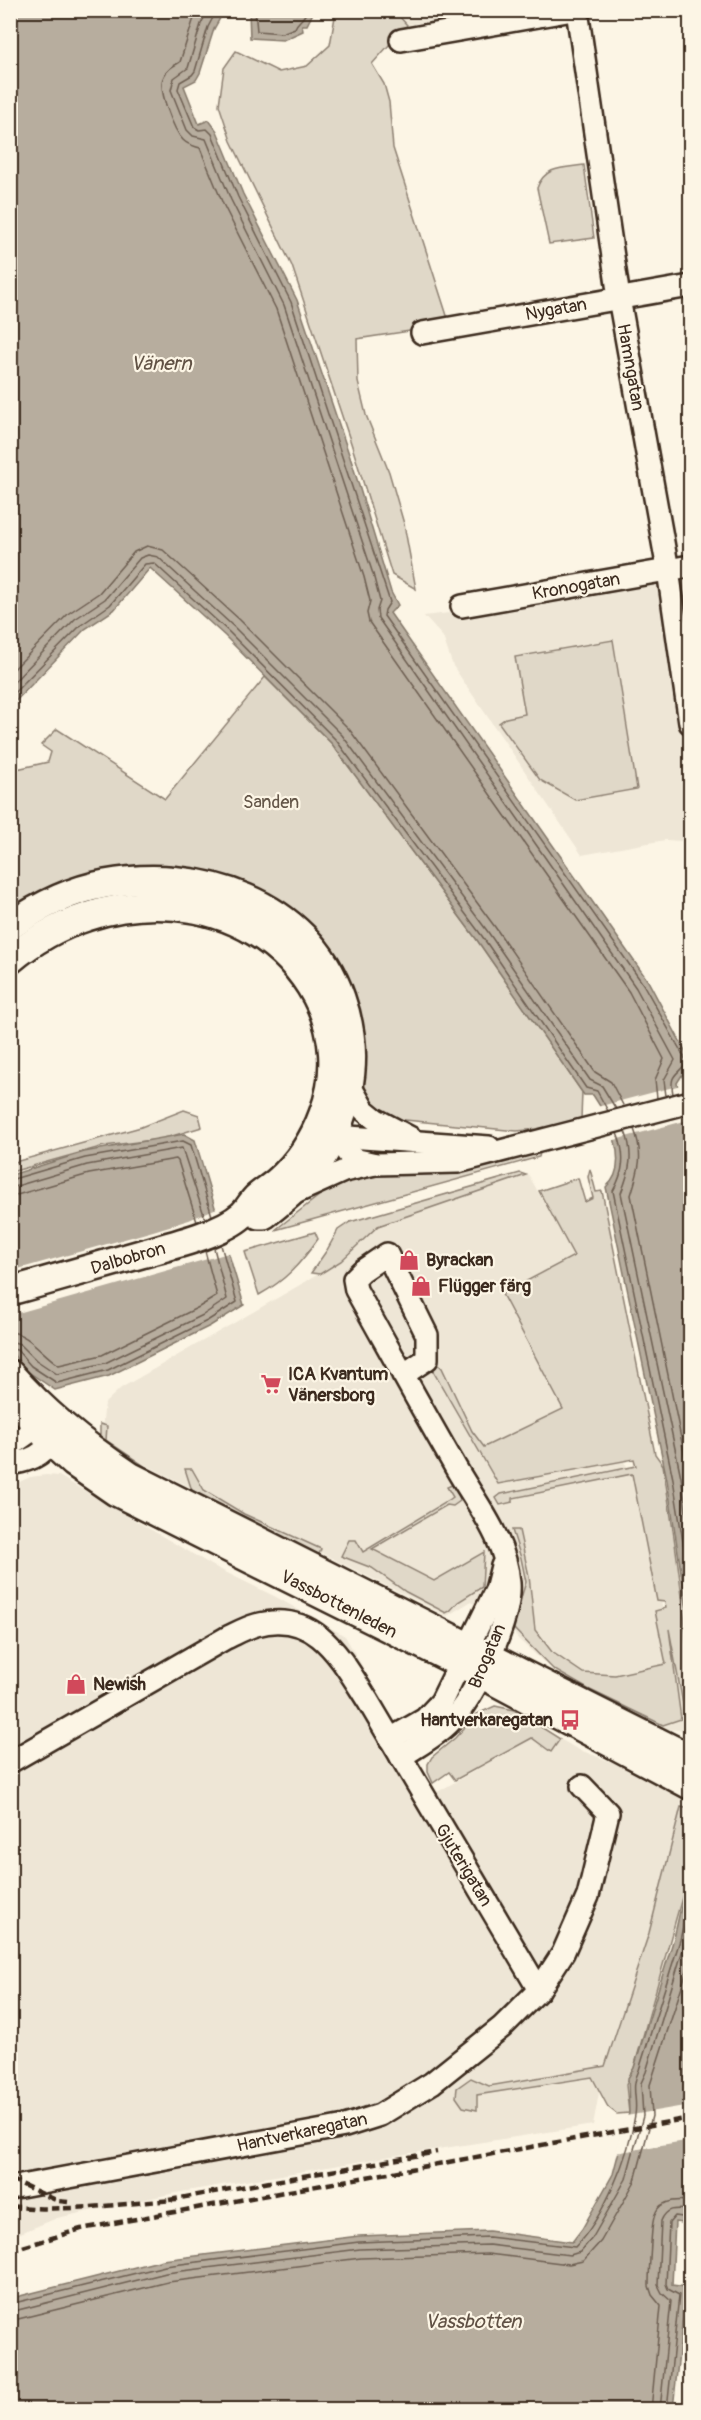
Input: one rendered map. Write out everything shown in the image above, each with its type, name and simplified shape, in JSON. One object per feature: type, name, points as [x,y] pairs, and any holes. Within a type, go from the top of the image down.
[{"type":"main road","points":[[10,926],[56,900],[104,884],[167,879],[209,886],[244,896],[290,924],[316,951],[334,979],[347,1016],[352,1040],[352,1062],[342,1118],[329,1126],[278,1181],[255,1199],[243,1215]]},
{"type":"main road","points":[[10,960],[43,936],[66,924],[120,908],[148,905],[203,910],[230,918],[253,930],[290,959],[306,979],[324,1012],[332,1044],[334,1064],[326,1154],[292,1194],[264,1215],[243,1215]]},
{"type":"main road","name":"Dalbobron","points":[[10,1291],[196,1238],[243,1215]]},
{"type":"main road","name":"Vassbottenleden","points":[[10,1374],[48,1430]]},
{"type":"main road","name":"Vassbottenleden","points":[[10,1394],[48,1430],[86,1446],[130,1476],[475,1660],[690,1785]]},
{"type":"main road","name":"Vassbottenleden","points":[[475,1660],[690,1758]]},
{"type":"street","points":[[401,40],[575,10]]},
{"type":"street","name":"Hamngatan","points":[[575,10],[619,298],[668,570],[690,723]]},
{"type":"street","name":"Nygatan","points":[[422,333],[690,286]]},
{"type":"street","name":"Kronogatan","points":[[462,606],[690,566]]},
{"type":"street","points":[[349,1084],[364,1110],[375,1119],[419,1143]]},
{"type":"street","points":[[292,1194],[344,1171],[376,1164],[458,1162],[689,1100]]},
{"type":"street","points":[[329,1126],[419,1143],[505,1148]]},
{"type":"street","points":[[329,1126],[348,1154],[358,1160],[376,1164]]},
{"type":"street","name":"Brogatan","points":[[395,1748],[441,1702],[475,1660],[508,1604],[509,1584],[499,1540],[456,1468],[356,1290],[354,1279],[387,1254],[428,1335],[427,1359],[404,1375]]},
{"type":"street","points":[[10,1446],[48,1430]]},
{"type":"street","points":[[10,1464],[43,1453],[48,1430]]},
{"type":"street","name":"Gjuterigatan","points":[[10,1762],[226,1638],[256,1625],[281,1622],[321,1635],[339,1655],[538,1990]]},
{"type":"street","name":"Hantverkaregatan","points":[[10,2188],[345,2126],[380,2115],[440,2077],[502,2027],[538,1990],[563,1953],[588,1896],[608,1813],[582,1786]]},
{"type":"shaded area","points":[[397,11],[494,11],[407,25]]},
{"type":"shaded area","points":[[690,570],[690,726],[666,574]]},
{"type":"shaded area","points":[[660,577],[690,771],[690,832],[682,841],[665,840],[582,855],[453,666],[443,637],[424,616],[466,611]]},
{"type":"shaded area","points":[[528,1174],[574,1256],[502,1294],[632,1473],[688,1731],[667,1729],[553,1670],[518,1639],[510,1627],[508,1617],[470,1602],[447,1616],[140,1462],[101,1437],[105,1403],[121,1388],[341,1261],[378,1226]]},
{"type":"shaded area","points":[[59,1476],[215,1567],[276,1597],[345,1636],[434,1794],[532,1738],[551,1753],[560,1739],[577,1749],[660,1780],[684,1794],[649,1933],[604,2066],[593,2125],[175,2193],[57,2218],[11,2237],[11,1486],[30,1477]]},
{"type":"green space","points":[[336,11],[397,11],[407,25],[372,64],[384,84],[389,102],[393,148],[450,325],[357,339],[358,382],[366,415],[389,472],[404,524],[416,589],[392,575],[292,266],[231,141],[219,105],[224,68],[236,51],[279,72],[307,66],[330,45]]},
{"type":"green space","points":[[584,165],[594,238],[549,244],[537,188],[540,181],[556,169]]},
{"type":"green space","points":[[613,640],[637,789],[575,800],[540,780],[499,723],[506,718],[525,714],[515,657]]},
{"type":"green space","name":"Sanden","points":[[265,677],[332,744],[477,940],[582,1092],[581,1119],[548,1128],[517,1131],[395,1119],[376,1107],[365,1094],[363,1058],[352,991],[346,975],[323,940],[294,911],[232,877],[170,865],[125,868],[11,913],[11,777],[17,769],[48,762],[51,752],[41,745],[57,729],[165,799]]},
{"type":"green space","points":[[184,1110],[199,1115],[202,1127],[162,1139],[104,1146],[11,1172],[11,1163],[141,1127]]},
{"type":"green space","points":[[540,1153],[539,1157],[275,1230],[320,1195],[346,1181],[383,1173],[450,1173]]},
{"type":"green space","points":[[590,1169],[596,1192],[602,1191],[655,1454],[663,1465],[686,1630],[690,1696],[690,1730],[688,1731],[669,1629],[681,1719],[663,1725],[588,1689],[553,1669],[512,1627],[526,1582],[512,1530],[519,1530],[529,1576],[535,1630],[552,1652],[583,1673],[615,1675],[666,1664],[655,1611],[666,1608],[665,1602],[657,1601],[632,1474],[513,1498],[513,1502],[500,1505],[496,1498],[501,1494],[636,1466],[634,1459],[498,1484],[433,1371],[438,1364],[442,1368],[472,1431],[484,1447],[563,1409],[502,1294],[574,1256],[539,1191],[578,1178],[585,1202],[593,1198],[588,1177]]},
{"type":"green space","points":[[520,1173],[526,1175],[378,1226],[341,1261],[320,1274],[311,1273],[338,1230],[350,1222]]},
{"type":"green space","points":[[315,1232],[318,1239],[299,1264],[259,1295],[245,1252]]},
{"type":"green space","points":[[100,1424],[107,1426],[106,1440],[167,1481],[100,1445]]},
{"type":"green space","points":[[185,1469],[192,1469],[204,1490],[244,1514],[321,1549],[317,1560],[195,1500]]},
{"type":"green space","points":[[452,1485],[459,1494],[460,1501],[453,1506],[447,1505],[372,1549],[434,1581],[484,1552],[482,1587],[458,1602],[450,1611],[446,1613],[406,1592],[372,1568],[341,1556],[349,1540],[356,1540],[363,1552],[449,1500],[453,1497],[447,1487]]},
{"type":"green space","points":[[495,1706],[514,1710],[560,1739],[551,1752],[532,1738],[455,1780],[449,1772],[433,1783],[428,1772],[428,1764],[432,1757],[455,1738],[477,1714]]},
{"type":"green space","points":[[681,1807],[690,1809],[690,1869],[634,2068],[626,2085],[629,2113],[617,2114],[608,2107],[592,2077],[477,2095],[477,2110],[463,2107],[456,2097],[457,2088],[471,2078],[489,2086],[605,2066],[649,1933]]},
{"type":"water","points":[[249,10],[314,11],[307,25],[302,25],[303,31],[283,40],[250,38]]},
{"type":"water","name":"Vänern","points":[[11,11],[224,11],[214,29],[200,73],[196,80],[184,86],[199,124],[209,120],[217,131],[243,194],[297,300],[353,466],[391,592],[398,605],[390,613],[648,981],[690,1060],[690,1070],[682,1075],[677,1083],[686,1124],[690,1129],[690,1631],[667,1480],[606,1187],[614,1178],[617,1166],[615,1141],[611,1128],[593,1095],[584,1095],[477,940],[332,744],[225,636],[150,568],[114,610],[85,629],[11,706]]},
{"type":"water","points":[[184,1134],[195,1140],[244,1305],[210,1326],[109,1376],[55,1390],[27,1371],[11,1352],[11,1175],[84,1152]]},
{"type":"water","name":"Vassbotten","points":[[690,1867],[690,2224],[675,2222],[672,2285],[686,2287],[673,2409],[11,2410],[10,2299],[16,2297],[163,2260],[359,2236],[489,2231],[572,2242],[582,2229],[613,2174],[629,2113],[628,2078],[634,2068],[674,1938]]},
{"type":"pier","points":[[681,1085],[688,1120],[611,1141],[597,1107]]},
{"type":"pier","points":[[219,1207],[232,1252],[11,1315],[11,1271],[189,1220]]},
{"type":"pier","points":[[690,2105],[690,2140],[616,2153],[626,2116]]},
{"type":"railway","points":[[10,2251],[81,2229],[690,2118]]},
{"type":"railway","points":[[169,2200],[437,2152]]},
{"type":"railway","points":[[10,2179],[58,2201],[68,2202]]},
{"type":"railway","points":[[10,2206],[72,2208],[177,2200]]},
{"type":"place","name":"Byrackan","points":[[409,1260]]},
{"type":"place","name":"Flügger färg","points":[[421,1286]]},
{"type":"place","name":"ICA Kvantum Vänersborg","points":[[271,1384]]},
{"type":"place","name":"Newish","points":[[76,1684]]},
{"type":"place","name":"Hantverkaregatan","points":[[570,1720]]}]
